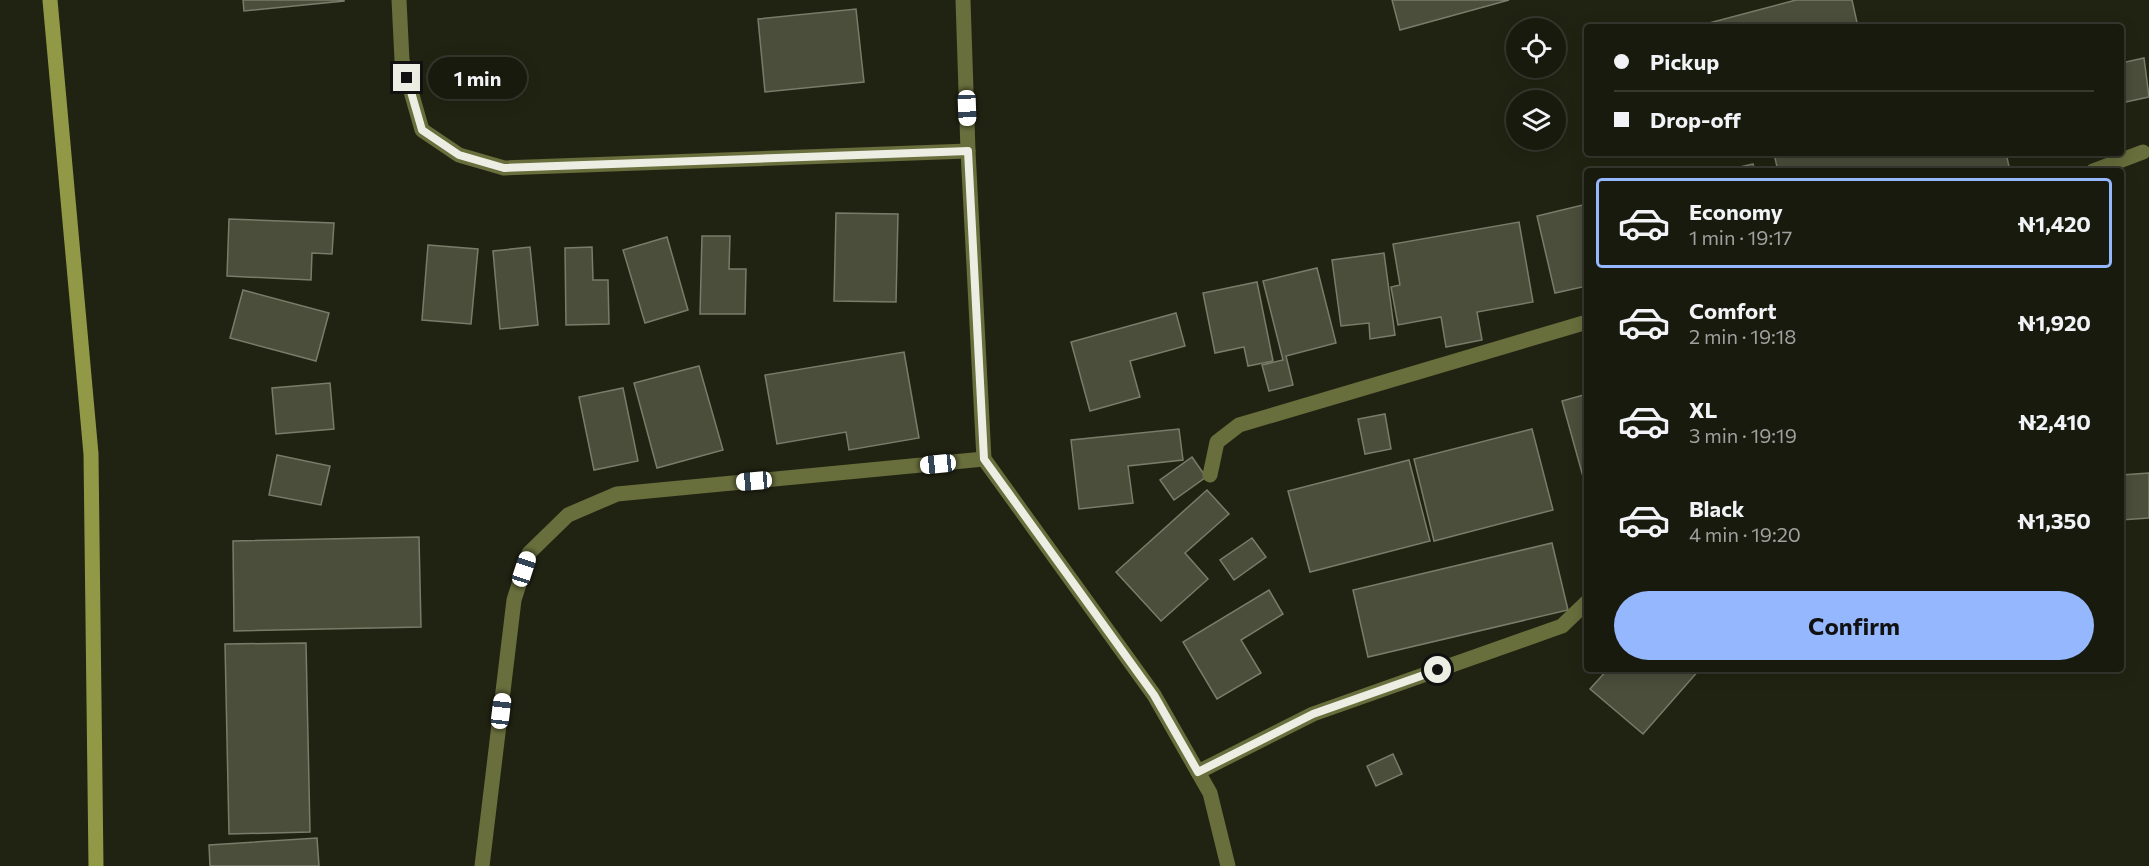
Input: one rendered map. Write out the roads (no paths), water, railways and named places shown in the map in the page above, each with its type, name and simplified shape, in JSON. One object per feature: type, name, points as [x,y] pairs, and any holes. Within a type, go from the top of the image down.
[{"type":"street","points":[[50,0],[91,454],[96,866]]},
{"type":"street","points":[[399,0],[402,60],[422,130],[459,155],[504,168],[968,151]]},
{"type":"street","points":[[963,0],[968,151],[984,459],[1154,695],[1210,793],[1228,866]]},
{"type":"street","points":[[2101,168],[2143,152]]},
{"type":"street","points":[[1210,475],[1217,442],[1239,425],[1584,323]]},
{"type":"street","points":[[482,866],[514,600],[529,554],[568,515],[617,494],[984,459]]},
{"type":"street","points":[[1198,772],[1313,714],[1562,626],[1584,605]]}]
